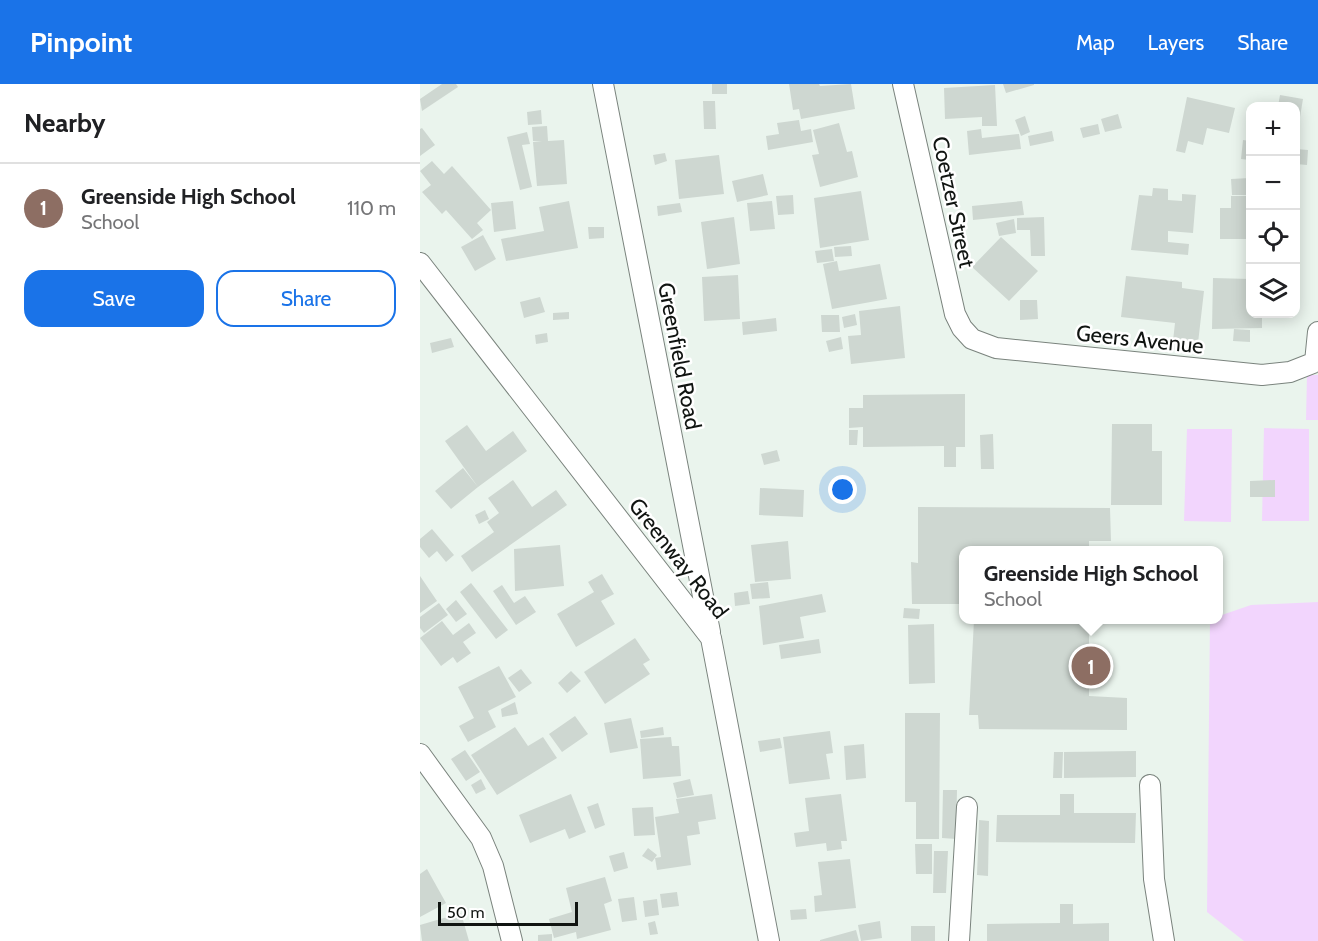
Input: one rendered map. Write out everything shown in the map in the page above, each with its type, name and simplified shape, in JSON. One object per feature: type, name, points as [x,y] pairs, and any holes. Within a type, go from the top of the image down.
[{"type":"street","name":"Greenfield Road","points":[[603,84],[711,638]]},
{"type":"street","name":"Coetzer Street","points":[[903,84],[949,293],[962,328]]},
{"type":"street","name":"Greenway Road","points":[[420,263],[711,638],[769,941]]},
{"type":"street","name":"Geers Avenue","points":[[962,328],[972,339],[996,348],[1262,375],[1290,372],[1317,362]]},
{"type":"street","points":[[1317,362],[1318,332]]},
{"type":"street","points":[[420,754],[481,838],[493,866],[512,941]]},
{"type":"street","points":[[1150,785],[1154,879],[1164,941]]},
{"type":"street","points":[[959,941],[968,807]]},
{"type":"shaded area","points":[[1307,375],[1318,375],[1318,420],[1306,420]]},
{"type":"shaded area","points":[[1264,428],[1309,429],[1309,521],[1262,521]]},
{"type":"shaded area","points":[[1187,429],[1232,429],[1231,522],[1184,521]]},
{"type":"shaded area","points":[[1318,602],[1318,941],[1244,941],[1207,912],[1210,624],[1223,624],[1223,615],[1251,605]]},
{"type":"building","points":[[442,84],[456,84],[458,87],[422,111],[420,99]]},
{"type":"building","points":[[712,84],[727,84],[727,94],[712,94]]},
{"type":"building","points":[[789,84],[819,84],[820,86],[851,84],[855,109],[801,119],[799,109],[793,110]]},
{"type":"building","points":[[1003,84],[1034,84],[1034,85],[1006,93]]},
{"type":"building","points":[[995,85],[997,126],[982,126],[982,117],[945,119],[944,88]]},
{"type":"building","points":[[1280,95],[1303,99],[1300,117],[1300,102],[1279,102]]},
{"type":"building","points":[[1187,97],[1235,108],[1229,133],[1207,128],[1203,145],[1188,141],[1185,153],[1176,151]]},
{"type":"building","points":[[703,101],[715,101],[716,129],[704,129]]},
{"type":"building","points":[[541,110],[542,124],[528,125],[527,112]]},
{"type":"building","points":[[1118,114],[1122,128],[1105,132],[1101,119]]},
{"type":"building","points":[[1025,116],[1030,132],[1021,136],[1015,120]]},
{"type":"building","points":[[799,120],[801,131],[811,129],[813,142],[768,150],[766,136],[779,134],[777,123]]},
{"type":"building","points":[[839,123],[847,152],[852,151],[858,177],[820,187],[812,155],[819,154],[813,130]]},
{"type":"building","points":[[1098,124],[1100,134],[1083,138],[1080,128]]},
{"type":"building","points":[[547,126],[548,141],[564,140],[567,184],[537,186],[533,142],[542,141],[533,141],[532,127]]},
{"type":"building","points":[[422,128],[435,145],[420,156],[420,129]]},
{"type":"building","points":[[981,129],[982,138],[1019,134],[1021,149],[969,155],[967,131]]},
{"type":"building","points":[[1052,131],[1054,141],[1030,146],[1028,136]]},
{"type":"building","points":[[527,132],[530,144],[522,145],[532,187],[520,190],[507,137]]},
{"type":"building","points":[[1243,140],[1246,140],[1246,160],[1241,159]]},
{"type":"building","points":[[1300,149],[1308,150],[1307,165],[1300,164]]},
{"type":"building","points":[[665,153],[667,161],[655,165],[653,155]]},
{"type":"building","points":[[719,155],[724,194],[679,199],[675,160]]},
{"type":"building","points":[[432,161],[444,174],[452,166],[491,210],[477,223],[483,230],[472,239],[446,210],[442,214],[422,192],[431,185],[420,171]]},
{"type":"building","points":[[763,174],[768,195],[737,202],[732,181]]},
{"type":"building","points":[[1246,178],[1246,195],[1232,195],[1231,179]]},
{"type":"building","points":[[1153,188],[1168,189],[1168,200],[1182,201],[1182,194],[1196,195],[1193,233],[1168,231],[1168,242],[1189,244],[1188,255],[1131,250],[1139,195],[1152,196]]},
{"type":"building","points":[[861,191],[869,240],[820,248],[814,198]]},
{"type":"building","points":[[793,195],[794,214],[778,215],[776,196]]},
{"type":"building","points":[[1231,196],[1246,196],[1246,239],[1220,239],[1220,208],[1231,208]]},
{"type":"building","points":[[513,201],[516,229],[494,232],[491,203]]},
{"type":"building","points":[[569,201],[578,248],[506,261],[501,239],[544,231],[539,207]]},
{"type":"building","points":[[772,201],[775,229],[750,231],[747,203]]},
{"type":"building","points":[[1022,201],[1024,215],[973,220],[972,206]]},
{"type":"building","points":[[680,203],[682,212],[658,216],[657,206]]},
{"type":"building","points":[[734,217],[740,264],[707,269],[701,222]]},
{"type":"building","points":[[1044,217],[1045,256],[1031,256],[1030,230],[1017,230],[1017,218]]},
{"type":"building","points":[[1014,219],[1016,233],[999,236],[996,223]]},
{"type":"building","points":[[588,227],[604,227],[604,238],[589,239]]},
{"type":"building","points":[[483,235],[496,259],[475,271],[461,247]]},
{"type":"building","points":[[1001,237],[1038,271],[1009,301],[972,267]]},
{"type":"building","points":[[851,246],[852,256],[835,257],[834,247]]},
{"type":"building","points":[[832,249],[834,261],[817,263],[815,251]]},
{"type":"building","points":[[837,261],[839,271],[880,264],[887,299],[832,309],[823,264]]},
{"type":"building","points":[[738,275],[740,319],[704,321],[702,277]]},
{"type":"building","points":[[1126,276],[1182,282],[1182,288],[1204,291],[1198,343],[1173,341],[1175,323],[1121,317]]},
{"type":"building","points":[[1213,278],[1246,279],[1246,318],[1262,318],[1262,328],[1212,329]]},
{"type":"building","points":[[540,297],[545,312],[524,318],[520,302]]},
{"type":"building","points":[[1020,300],[1037,300],[1038,319],[1020,320]]},
{"type":"building","points":[[900,306],[905,358],[851,364],[848,336],[861,335],[859,311]]},
{"type":"building","points":[[569,312],[569,319],[553,320],[553,313]]},
{"type":"building","points":[[855,314],[857,325],[844,328],[842,317]]},
{"type":"building","points":[[821,315],[839,315],[840,332],[822,332]]},
{"type":"building","points":[[776,318],[777,331],[743,335],[742,322]]},
{"type":"building","points":[[1234,329],[1250,330],[1250,342],[1233,341]]},
{"type":"building","points":[[547,333],[548,342],[536,344],[535,335]]},
{"type":"building","points":[[841,337],[843,349],[829,352],[826,341]]},
{"type":"building","points":[[451,338],[454,347],[432,353],[430,343]]},
{"type":"building","points":[[965,394],[965,447],[956,447],[956,467],[944,467],[944,446],[863,447],[863,427],[849,428],[849,408],[863,408],[863,395]]},
{"type":"building","points":[[1112,424],[1152,424],[1152,451],[1162,451],[1162,505],[1111,505]]},
{"type":"building","points":[[467,425],[486,451],[513,431],[527,451],[478,487],[445,441]]},
{"type":"building","points":[[849,430],[858,430],[857,445],[849,445]]},
{"type":"building","points":[[993,434],[994,469],[981,469],[980,435]]},
{"type":"building","points":[[777,450],[780,461],[764,465],[761,454]]},
{"type":"building","points":[[463,468],[478,487],[451,509],[435,491]]},
{"type":"building","points":[[513,480],[532,507],[556,490],[567,505],[472,572],[461,556],[494,532],[487,522],[499,513],[488,498]]},
{"type":"building","points":[[1275,480],[1275,497],[1250,497],[1250,481]]},
{"type":"building","points":[[760,488],[804,490],[803,517],[759,515]]},
{"type":"building","points":[[918,507],[1110,508],[1111,541],[1089,541],[1089,546],[959,546],[959,604],[912,604],[911,562],[918,563]]},
{"type":"building","points":[[485,510],[489,519],[479,524],[475,515]]},
{"type":"building","points":[[432,529],[454,555],[446,562],[437,551],[429,558],[420,547],[420,539]]},
{"type":"building","points":[[788,541],[791,579],[755,582],[751,545]]},
{"type":"building","points":[[560,545],[564,586],[515,591],[514,549]]},
{"type":"building","points":[[602,574],[614,594],[601,601],[615,624],[576,647],[557,614],[594,592],[588,582]]},
{"type":"building","points":[[420,576],[437,601],[420,613]]},
{"type":"building","points":[[768,582],[770,598],[752,599],[750,584]]},
{"type":"building","points":[[471,583],[508,630],[496,639],[460,592]]},
{"type":"building","points":[[502,585],[514,603],[525,596],[536,612],[516,625],[493,591]]},
{"type":"building","points":[[748,591],[750,604],[735,606],[734,593]]},
{"type":"building","points":[[822,594],[826,612],[800,617],[804,638],[763,645],[759,606]]},
{"type":"building","points":[[456,600],[467,614],[456,622],[446,609]]},
{"type":"building","points":[[439,603],[448,615],[424,633],[420,628],[420,617]]},
{"type":"building","points":[[904,608],[920,609],[919,619],[903,618]]},
{"type":"building","points":[[442,621],[453,635],[469,623],[476,633],[463,642],[471,653],[457,663],[453,657],[441,666],[420,638]]},
{"type":"building","points":[[934,624],[935,683],[909,684],[908,625]]},
{"type":"building","points":[[974,624],[1089,624],[1089,696],[1127,698],[1127,730],[979,729],[978,715],[969,715]]},
{"type":"building","points":[[635,638],[650,660],[643,664],[650,674],[605,704],[584,672]]},
{"type":"building","points":[[819,639],[821,653],[781,659],[779,645]]},
{"type":"building","points":[[499,666],[516,697],[488,711],[496,727],[468,742],[459,726],[474,718],[458,687]]},
{"type":"building","points":[[521,669],[532,683],[519,692],[508,678]]},
{"type":"building","points":[[571,671],[581,681],[567,693],[558,683]]},
{"type":"building","points":[[515,702],[518,714],[502,717],[501,709]]},
{"type":"building","points":[[905,713],[940,713],[939,839],[916,839],[916,802],[905,802]]},
{"type":"building","points":[[575,716],[588,734],[562,752],[549,734]]},
{"type":"building","points":[[631,718],[638,748],[610,753],[604,723]]},
{"type":"building","points":[[515,727],[528,746],[543,737],[557,758],[497,795],[471,755]]},
{"type":"building","points":[[663,727],[664,735],[641,738],[640,731]]},
{"type":"building","points":[[830,731],[833,753],[826,754],[830,779],[789,784],[783,737]]},
{"type":"building","points":[[671,737],[672,746],[679,746],[681,776],[643,779],[640,739]]},
{"type":"building","points":[[780,738],[782,748],[760,752],[758,741]]},
{"type":"building","points":[[864,744],[866,778],[846,780],[844,746]]},
{"type":"building","points":[[465,750],[480,772],[466,781],[451,759]]},
{"type":"building","points":[[1136,751],[1136,777],[1064,778],[1064,752]]},
{"type":"building","points":[[1054,752],[1063,752],[1062,778],[1053,778]]},
{"type":"building","points":[[481,779],[486,789],[476,794],[471,785]]},
{"type":"building","points":[[690,779],[694,795],[677,798],[673,783]]},
{"type":"building","points":[[943,790],[957,790],[956,839],[942,838]]},
{"type":"building","points":[[571,794],[586,832],[569,839],[565,829],[530,843],[519,815]]},
{"type":"building","points":[[712,794],[716,819],[698,822],[700,834],[687,836],[691,865],[657,870],[655,858],[661,857],[655,817],[679,813],[676,799]]},
{"type":"building","points":[[841,794],[847,841],[841,841],[842,849],[827,851],[826,843],[796,847],[794,833],[809,831],[805,798]]},
{"type":"building","points":[[1060,794],[1074,794],[1074,813],[1136,813],[1135,843],[996,842],[997,815],[1060,815]]},
{"type":"building","points":[[598,803],[605,825],[595,829],[587,807]]},
{"type":"building","points":[[653,807],[655,835],[634,836],[632,808]]},
{"type":"building","points":[[979,820],[989,821],[988,876],[977,875]]},
{"type":"building","points":[[915,844],[932,844],[932,874],[916,874]]},
{"type":"building","points":[[648,848],[657,855],[652,862],[642,856]]},
{"type":"building","points":[[934,851],[948,851],[946,893],[933,893]]},
{"type":"building","points":[[624,852],[628,868],[614,872],[609,856]]},
{"type":"building","points":[[850,859],[856,908],[815,912],[814,896],[822,895],[818,862]]},
{"type":"building","points":[[427,869],[446,903],[420,917],[420,874]]},
{"type":"building","points":[[605,877],[612,901],[604,904],[611,930],[577,939],[576,932],[554,938],[549,919],[572,912],[566,888]]},
{"type":"building","points":[[677,892],[679,906],[662,908],[660,894]]},
{"type":"building","points":[[634,897],[637,920],[622,922],[618,899]]},
{"type":"building","points":[[657,899],[659,915],[645,917],[643,901]]},
{"type":"building","points":[[1060,904],[1073,904],[1073,924],[1109,923],[1109,941],[987,941],[987,924],[1060,923]]},
{"type":"building","points":[[806,909],[807,919],[791,920],[790,910]]},
{"type":"building","points":[[461,913],[469,941],[422,941],[420,925]]},
{"type":"building","points":[[655,921],[658,934],[650,935],[648,923]]},
{"type":"building","points":[[880,921],[882,938],[861,941],[858,925]]},
{"type":"building","points":[[911,926],[935,926],[935,941],[911,941]]},
{"type":"building","points":[[856,930],[859,941],[820,941],[820,940]]},
{"type":"building","points":[[552,934],[552,941],[538,941],[538,935]]},
{"type":"place","name":"Greenside High School","points":[[1091,666]]}]
